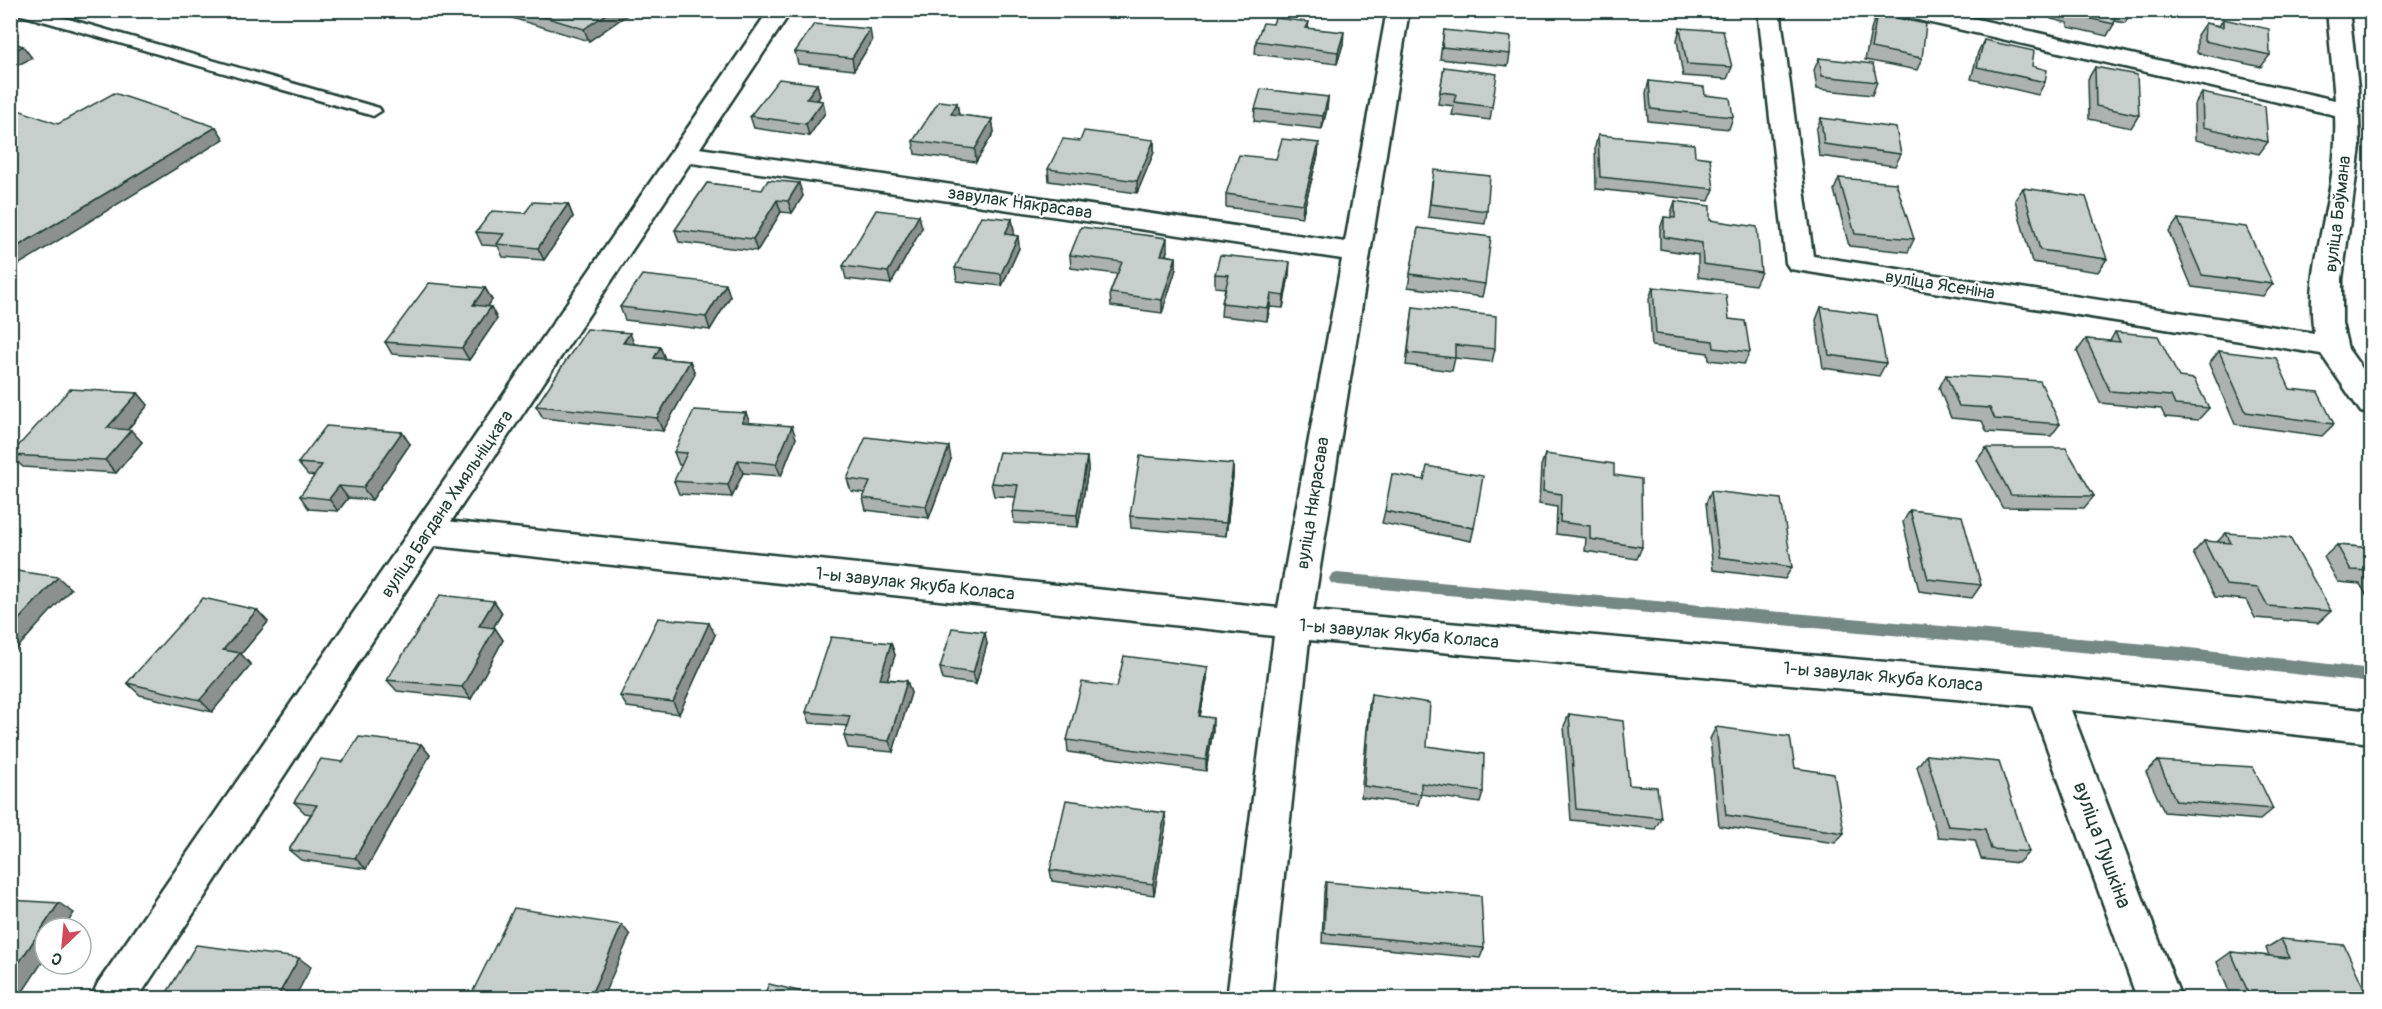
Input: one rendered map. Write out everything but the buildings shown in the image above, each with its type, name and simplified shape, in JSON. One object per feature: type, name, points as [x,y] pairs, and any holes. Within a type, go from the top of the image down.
[{"type":"street","name":"вуліца Багдана Хмяльніцкага","points":[[113,999],[404,568],[426,531],[781,10]]},
{"type":"street","name":"вуліца Някрасава","points":[[1249,999],[1293,624],[1398,10]]},
{"type":"street","name":"вуліца Ясеніна","points":[[1769,10],[1800,263],[2331,346]]},
{"type":"street","points":[[1905,10],[2347,110]]},
{"type":"street","name":"вуліца Баўмана","points":[[2338,10],[2347,110],[2359,167],[2327,294],[2326,321],[2331,346],[2372,404]]},
{"type":"street","name":"завулак Някрасава","points":[[685,154],[1355,252]]},
{"type":"street","name":"1-ы завулак Якуба Коласа","points":[[426,531],[1293,624],[2045,692],[2372,727]]},
{"type":"street","name":"вуліца Пушкіна","points":[[2045,692],[2159,999]]},
{"type":"lane","points":[[20,10],[373,111]]},
{"type":"waterway","points":[[1337,579],[2181,654],[2372,676]]}]
